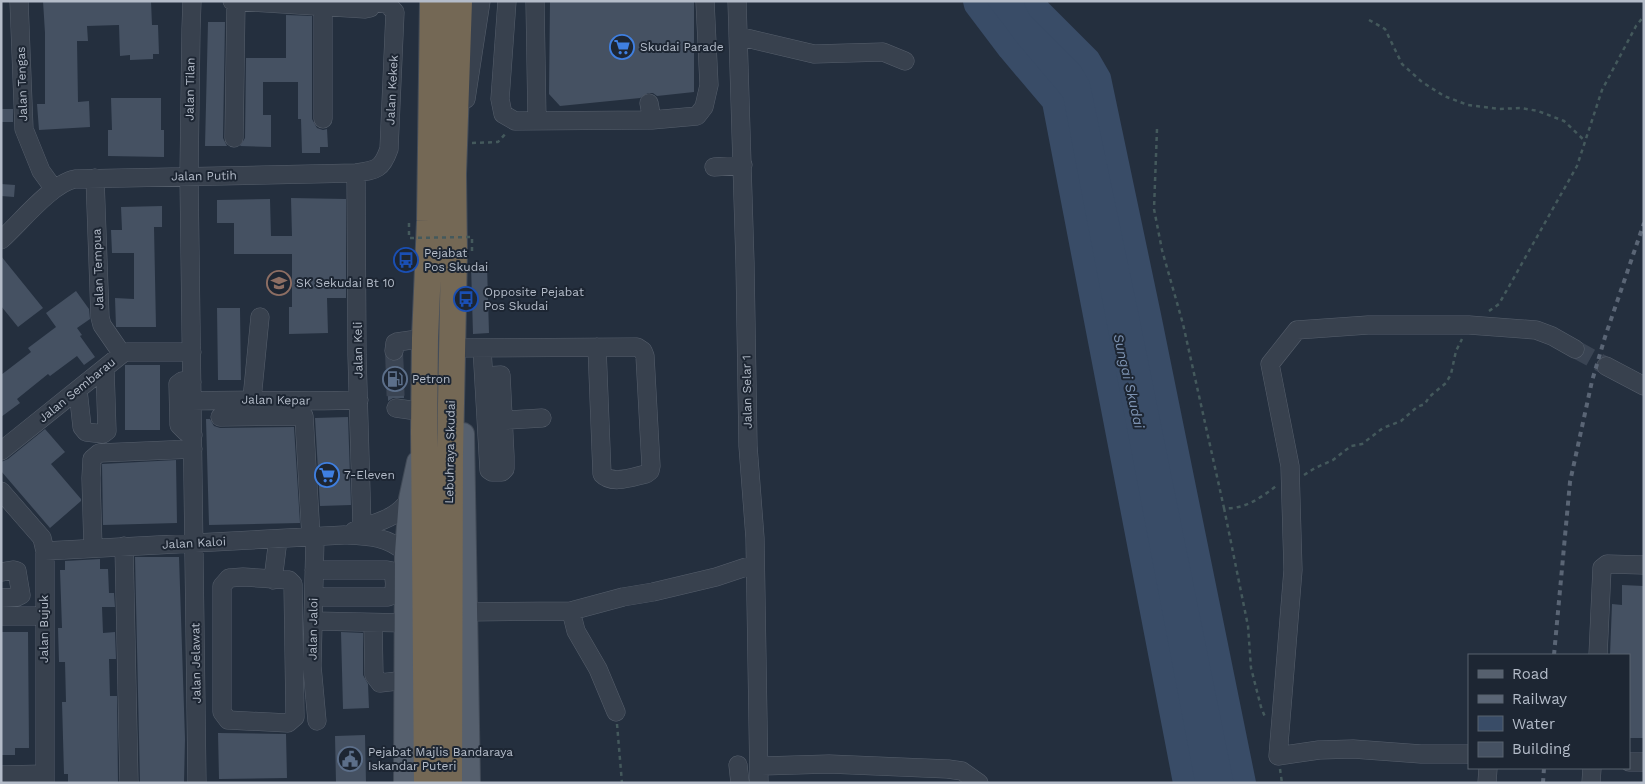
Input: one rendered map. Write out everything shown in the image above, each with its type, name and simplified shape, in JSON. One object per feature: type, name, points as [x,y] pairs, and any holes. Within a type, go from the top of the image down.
[{"type":"highway","name":"Lebuhraya Skudai","points":[[427,783],[424,422],[425,338],[430,221],[433,1]]},
{"type":"highway","name":"Lebuhraya Skudai","points":[[449,783],[449,502],[454,253],[453,174],[459,1]]},
{"type":"highway","points":[[450,743],[454,783]]},
{"type":"main road","points":[[451,382],[462,434],[469,783]]},
{"type":"main road","points":[[405,783],[406,553],[410,499],[424,422]]},
{"type":"street","name":"Jalan Tengas","points":[[19,1],[24,129],[41,171],[54,189]]},
{"type":"street","name":"Jalan Tilan","points":[[192,1],[190,29],[189,176],[192,352]]},
{"type":"street","points":[[232,1],[323,4],[365,9],[370,8],[372,1]]},
{"type":"street","name":"Jalan Kekek","points":[[356,173],[376,170],[384,162],[389,149],[396,12],[386,4],[372,1]]},
{"type":"street","points":[[453,174],[481,1]]},
{"type":"street","points":[[507,1],[500,99],[503,114],[515,121],[537,121],[650,111],[697,116],[704,108],[709,85],[705,1]]},
{"type":"street","points":[[535,1],[537,121]]},
{"type":"street","name":"Jalan Selar 1","points":[[737,1],[743,165],[748,446],[754,522],[759,774]]},
{"type":"street","points":[[234,138],[236,2]]},
{"type":"street","points":[[322,119],[323,4]]},
{"type":"street","points":[[738,36],[814,54],[883,52],[905,61]]},
{"type":"street","points":[[714,167],[743,165]]},
{"type":"street","name":"Jalan Putih","points":[[54,189],[66,180],[95,178],[356,173]]},
{"type":"street","name":"Jalan Keli","points":[[356,173],[357,355],[362,527]]},
{"type":"street","name":"Jalan Tempua","points":[[95,178],[100,317],[102,325],[122,354]]},
{"type":"street","points":[[1,240],[54,189]]},
{"type":"street","points":[[252,399],[260,317]]},
{"type":"street","points":[[1468,754],[1421,754],[1353,749],[1319,750],[1278,756],[1277,746],[1293,570],[1290,466],[1270,364],[1296,330],[1368,325],[1469,325],[1536,330],[1552,336],[1575,349]]},
{"type":"street","points":[[394,351],[395,343],[397,342],[425,338]]},
{"type":"street","points":[[452,348],[597,347],[637,347],[643,351],[645,356],[651,466],[650,471],[646,474],[613,480],[606,478],[602,474],[597,347]]},
{"type":"street","points":[[482,348],[484,376],[495,421],[542,418]]},
{"type":"street","name":"Jalan Sembarau","points":[[1,451],[122,354],[127,352],[192,352]]},
{"type":"street","name":"Jalan Jelawat","points":[[192,352],[197,783]]},
{"type":"street","points":[[1606,366],[1644,386]]},
{"type":"street","points":[[78,390],[82,427],[86,432],[103,434],[107,431],[105,368]]},
{"type":"street","points":[[93,548],[92,459],[98,453],[193,442],[179,425],[178,384],[182,381],[192,382]]},
{"type":"street","name":"Jalan Kepar","points":[[192,401],[252,399],[359,400]]},
{"type":"street","points":[[220,417],[310,416],[319,410],[319,401]]},
{"type":"street","points":[[396,408],[424,422]]},
{"type":"street","name":"Jalan Jaloi","points":[[304,416],[313,537],[314,620],[312,666],[317,720]]},
{"type":"street","name":"Jalan Bujuk","points":[[1,491],[42,538],[45,551],[45,778]]},
{"type":"street","name":"Jalan Kaloi","points":[[344,535],[395,514],[402,510],[410,499]]},
{"type":"street","name":"Jalan Kaloi","points":[[45,551],[344,535],[392,541],[406,553]]},
{"type":"street","points":[[273,580],[278,539]]},
{"type":"street","points":[[124,546],[129,783]]},
{"type":"street","points":[[466,612],[571,611],[623,597],[693,583],[755,564]]},
{"type":"street","points":[[1598,654],[1602,568],[1606,564],[1644,565]]},
{"type":"street","points":[[314,570],[392,571],[394,590],[393,595],[388,597],[314,597]]},
{"type":"street","points":[[1,572],[17,572],[21,590],[21,595],[17,597],[1,598]]},
{"type":"street","points":[[244,577],[273,580],[289,580],[293,584],[295,717],[288,723],[228,720],[222,712],[222,586],[229,578],[244,577]]},
{"type":"street","points":[[571,611],[572,622],[576,631],[598,668],[616,712]]},
{"type":"street","points":[[1,616],[44,616]]},
{"type":"street","points":[[314,620],[406,623]]},
{"type":"street","points":[[373,623],[374,675],[376,679],[380,683],[406,680]]},
{"type":"street","points":[[1630,762],[1644,762]]},
{"type":"street","points":[[759,774],[829,764],[948,769],[962,771],[979,783]]},
{"type":"street","points":[[1487,783],[1488,769]]},
{"type":"street","points":[[1591,783],[1592,769]]},
{"type":"street","points":[[1,775],[45,778]]},
{"type":"path","points":[[1224,508],[1235,509],[1251,503],[1277,485],[1302,476],[1333,460],[1351,446],[1362,444],[1383,428],[1401,421],[1417,407],[1424,404],[1428,397],[1446,383],[1451,374],[1456,351],[1469,325],[1499,304],[1577,166],[1602,90],[1636,26],[1644,16]]},
{"type":"path","points":[[1369,20],[1385,29],[1402,64],[1422,82],[1444,96],[1468,106],[1521,108],[1538,111],[1564,121],[1585,141]]},
{"type":"path","points":[[1157,129],[1154,209],[1162,250],[1183,324],[1224,508],[1248,626],[1251,668],[1261,707],[1277,746]]},
{"type":"path","points":[[463,144],[498,142]]},
{"type":"path","points":[[409,223],[409,238],[472,236],[472,253]]},
{"type":"path","points":[[616,712],[622,783]]},
{"type":"water","name":"Sungai Skudai","points":[[974,1],[1035,1],[1039,9],[1089,59],[1100,78],[1245,783],[1184,783],[1053,102],[1009,50],[975,5]]},
{"type":"building","points":[[43,1],[151,1],[152,25],[158,25],[159,54],[153,54],[153,59],[130,60],[130,55],[120,56],[119,25],[87,26],[88,41],[77,41],[78,102],[89,101],[90,127],[39,130],[37,104],[45,104]]},
{"type":"building","name":"Skudai Parade","points":[[550,1],[694,1],[694,92],[657,96],[653,93],[648,93],[640,98],[560,106],[549,94]]},
{"type":"building","points":[[286,15],[312,16],[312,119],[317,128],[327,129],[328,147],[320,147],[320,153],[302,153],[301,119],[298,119],[298,82],[263,82],[263,115],[271,115],[271,147],[240,146],[245,138],[246,58],[286,58]]},
{"type":"building","points":[[208,22],[225,22],[223,138],[227,146],[205,146]]},
{"type":"building","points":[[111,98],[161,98],[161,130],[164,130],[164,157],[108,156],[108,130],[112,130]]},
{"type":"building","points":[[1,109],[13,109],[13,122],[1,122]]},
{"type":"building","points":[[1,184],[15,185],[14,197],[1,196]]},
{"type":"building","points":[[291,198],[346,199],[346,298],[327,298],[328,333],[289,334],[289,307],[292,307],[292,254],[234,254],[234,223],[217,223],[217,200],[270,199],[271,236],[292,236]]},
{"type":"building","points":[[162,206],[162,227],[154,227],[156,327],[116,327],[115,298],[134,299],[134,253],[112,253],[111,230],[122,230],[121,207]]},
{"type":"building","points":[[1,256],[43,308],[18,327],[1,306]]},
{"type":"building","points":[[471,265],[487,265],[489,333],[473,334]]},
{"type":"building","points":[[76,291],[89,309],[90,319],[77,328],[82,335],[80,336],[95,357],[84,365],[77,356],[50,376],[48,374],[17,399],[20,403],[1,417],[1,375],[31,352],[28,348],[56,327],[46,313]]},
{"type":"building","points":[[217,308],[240,308],[241,380],[218,380]]},
{"type":"building","name":"Petron","points":[[403,357],[404,398],[393,398],[388,401],[387,359],[393,362],[399,361]]},
{"type":"building","points":[[125,365],[160,365],[160,430],[125,430]]},
{"type":"building","points":[[348,417],[351,505],[320,506],[315,418]]},
{"type":"building","points":[[206,419],[210,419],[214,426],[220,428],[294,427],[300,523],[209,525]]},
{"type":"building","points":[[45,429],[65,452],[51,464],[81,499],[50,528],[1,471],[1,462],[8,459]]},
{"type":"building","points":[[176,460],[177,523],[103,525],[102,464]]},
{"type":"building","points":[[135,557],[179,557],[185,739],[184,783],[140,783]]},
{"type":"building","points":[[100,559],[100,569],[108,569],[109,593],[114,593],[115,607],[102,607],[103,633],[115,632],[116,659],[109,659],[110,696],[117,696],[118,783],[68,783],[68,774],[64,774],[62,702],[66,702],[65,662],[59,662],[58,628],[62,628],[60,570],[65,570],[65,561]]},
{"type":"building","points":[[1622,585],[1644,586],[1644,738],[1630,738],[1630,654],[1610,654],[1612,604],[1622,605]]},
{"type":"building","points":[[1,632],[28,632],[29,748],[15,748],[15,755],[2,755]]},
{"type":"building","points":[[341,632],[363,633],[363,675],[368,684],[369,708],[343,709]]},
{"type":"building","points":[[218,733],[286,734],[287,778],[219,779]]},
{"type":"building","name":"Pejabat Majlis Bandaraya Iskandar Puteri","points":[[365,735],[366,783],[336,783],[335,736]]},
{"type":"waterway","points":[[974,1],[975,5],[1009,50],[1053,102],[1184,783]]},
{"type":"waterway","points":[[1035,1],[1039,9],[1089,59],[1100,78],[1245,783]]},
{"type":"tunnel","points":[[1575,349],[1606,366]]},
{"type":"tunnel","points":[[394,351],[396,408]]},
{"type":"railway","points":[[1554,654],[1570,482],[1592,381],[1644,223]]},
{"type":"railway","points":[[1543,783],[1544,769]]},
{"type":"place","name":"Skudai Parade","points":[[622,47]]},
{"type":"place","name":"Pejabat Pos Skudai","points":[[406,260]]},
{"type":"place","name":"SK Sekudai Bt 10","points":[[279,283]]},
{"type":"place","name":"Opposite Pejabat Pos Skudai","points":[[466,299]]},
{"type":"place","name":"Petron","points":[[395,379]]},
{"type":"place","name":"7-Eleven","points":[[327,475]]},
{"type":"place","name":"Pejabat Majlis Bandaraya Iskandar Puteri","points":[[350,759]]}]
